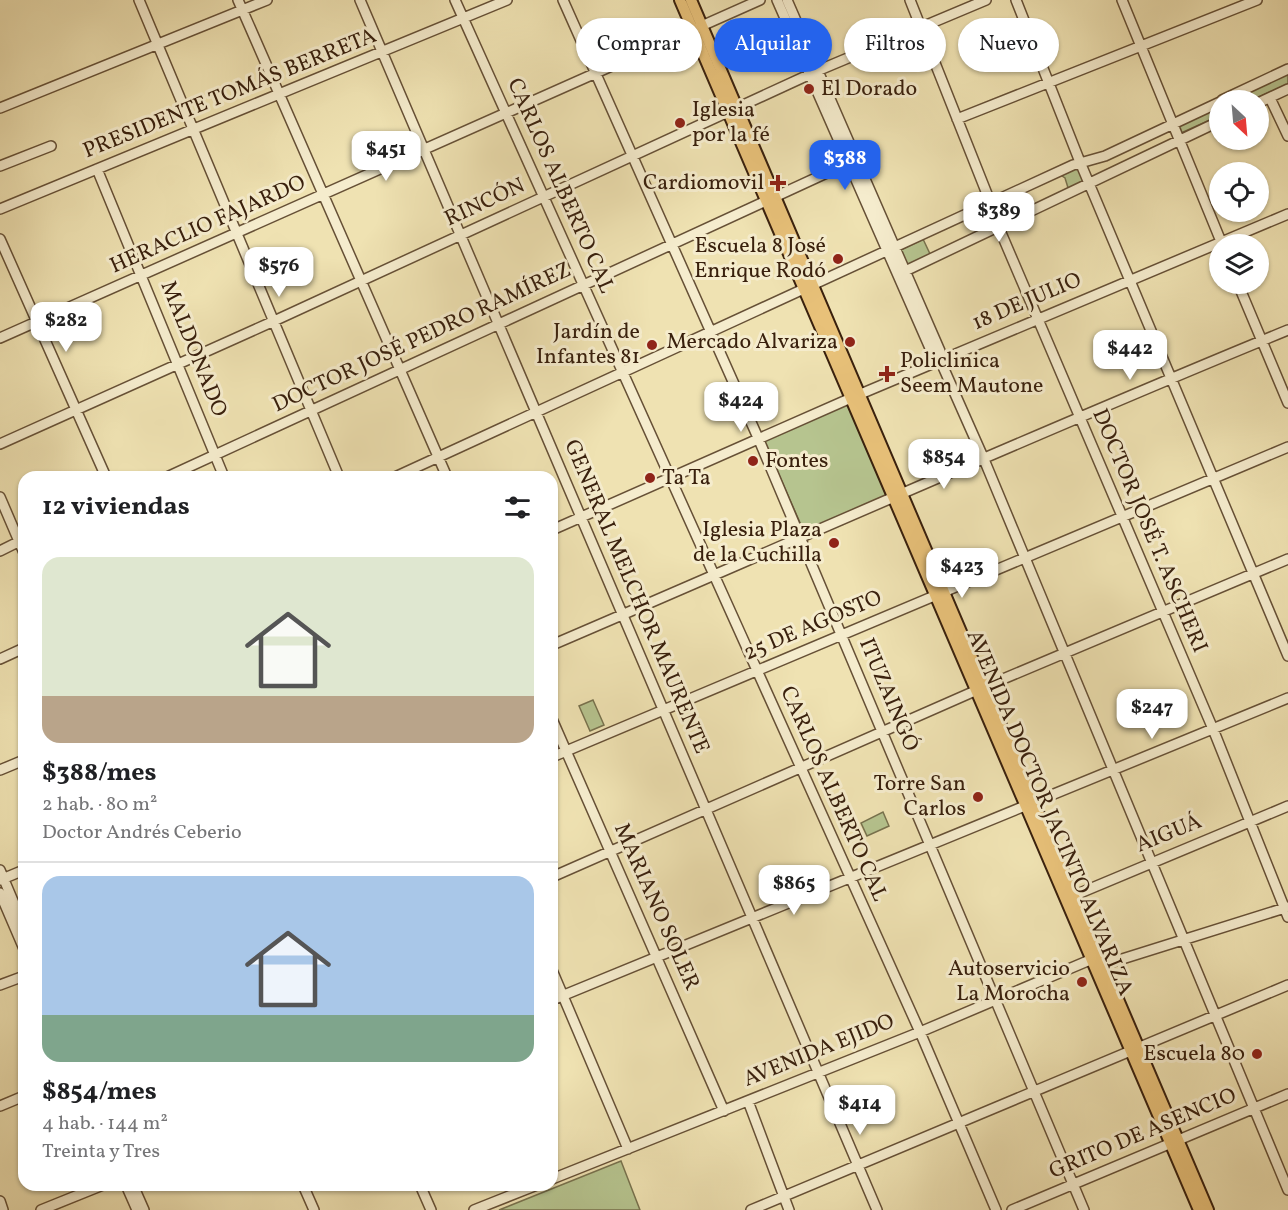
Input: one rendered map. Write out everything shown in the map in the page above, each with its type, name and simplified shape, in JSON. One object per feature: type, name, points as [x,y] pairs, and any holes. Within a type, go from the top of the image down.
[{"type":"main road","name":"AVENIDA DOCTOR JACINTO ALVARIZA","points":[[680,0],[691,18]]},
{"type":"main road","name":"AVENIDA DOCTOR JACINTO ALVARIZA","points":[[691,0],[695,18]]},
{"type":"main road","name":"AVENIDA DOCTOR JACINTO ALVARIZA","points":[[702,38],[1098,960],[1174,1142],[1199,1210]]},
{"type":"main road","name":"AVENIDA DOCTOR JACINTO ALVARIZA","points":[[1174,1142],[1208,1210]]},
{"type":"street","points":[[139,0],[336,471]]},
{"type":"street","points":[[238,0],[444,471]]},
{"type":"street","points":[[0,108],[267,0]]},
{"type":"street","name":"GENERAL MELCHOR MAURENTE","points":[[360,0],[877,1210]]},
{"type":"street","name":"CARLOS ALBERTO CAL","points":[[455,0],[849,879],[920,1032],[996,1210]]},
{"type":"street","name":"PRESIDENTE TOMÁS BERRETA","points":[[0,209],[507,0]]},
{"type":"street","name":"ITUZAINGÓ","points":[[563,0],[759,440],[1084,1210]]},
{"type":"street","name":"HERACLIO FAJARDO","points":[[702,27],[760,0]]},
{"type":"street","points":[[777,0],[895,247],[901,274],[933,355],[940,360],[983,457],[1288,1190]]},
{"type":"street","points":[[787,0],[813,73]]},
{"type":"street","points":[[910,0],[917,18]]},
{"type":"street","name":"RINCÓN","points":[[942,18],[986,0]]},
{"type":"street","points":[[1016,0],[1089,185],[1288,656]]},
{"type":"street","points":[[1122,0],[1218,234]]},
{"type":"street","points":[[957,119],[1257,0]]},
{"type":"street","name":"RINCÓN","points":[[0,444],[178,365],[844,60]]},
{"type":"street","points":[[1244,90],[1288,69]]},
{"type":"street","name":"HERACLIO FAJARDO","points":[[0,338],[601,72]]},
{"type":"street","points":[[938,72],[991,204]]},
{"type":"street","points":[[1288,89],[1270,98],[1288,136]]},
{"type":"street","points":[[408,471],[1080,162],[1106,156],[1209,107]]},
{"type":"street","points":[[901,274],[1209,126]]},
{"type":"street","points":[[0,166],[51,146]]},
{"type":"street","points":[[852,161],[886,251],[901,274]]},
{"type":"street","name":"DOCTOR JOSÉ PEDRO RAMÍREZ","points":[[180,471],[852,161]]},
{"type":"street","name":"MALDONADO","points":[[97,170],[222,471]]},
{"type":"street","name":"18 DE JULIO","points":[[1242,234],[1288,214]]},
{"type":"street","name":"DOCTOR JOSÉ T. ASCHERI","points":[[999,228],[1213,729],[1249,823],[1287,911]]},
{"type":"street","points":[[0,239],[103,471]]},
{"type":"street","name":"18 DE JULIO","points":[[558,527],[1037,318],[1209,248]]},
{"type":"street","points":[[1243,294],[1288,404]]},
{"type":"street","points":[[558,642],[899,496],[1079,415],[1288,330]]},
{"type":"street","name":"25 DE AGOSTO","points":[[558,754],[939,592],[1288,447]]},
{"type":"street","points":[[0,497],[18,535]]},
{"type":"street","points":[[0,551],[18,542]]},
{"type":"street","points":[[558,874],[980,689],[1288,559]]},
{"type":"street","points":[[0,659],[18,651]]},
{"type":"street","points":[[558,998],[1288,698]]},
{"type":"street","name":"MARIANO SOLER","points":[[558,732],[724,1110]]},
{"type":"street","points":[[0,770],[18,762]]},
{"type":"street","name":"AIGUÁ","points":[[1070,897],[1288,806]]},
{"type":"street","points":[[18,872],[1,876],[18,914]]},
{"type":"street","points":[[0,893],[18,935]]},
{"type":"street","name":"AVENIDA EJIDO","points":[[558,1177],[1098,960],[1183,940],[1287,911]]},
{"type":"street","points":[[0,985],[18,978]]},
{"type":"street","points":[[558,983],[628,1149]]},
{"type":"street","points":[[751,1210],[1288,985]]},
{"type":"street","name":"GRITO DE ASENCIO","points":[[1012,1210],[1288,1094]]},
{"type":"street","points":[[0,1106],[18,1098]]},
{"type":"street","points":[[748,1101],[789,1210]]},
{"type":"street","points":[[41,1210],[88,1191]]},
{"type":"street","points":[[129,1191],[137,1210]]},
{"type":"street","points":[[136,1191],[144,1210]]},
{"type":"street","points":[[306,1191],[314,1210]]},
{"type":"street","points":[[423,1191],[431,1210]]},
{"type":"street","points":[[474,1210],[485,1208],[517,1191]]},
{"type":"street","points":[[0,1201],[3,1210]]},
{"type":"green space","points":[[1288,74],[1288,84],[1269,92],[1269,90],[1254,90]]},
{"type":"green space","points":[[1209,112],[1209,120],[1181,133],[1180,125]]},
{"type":"green space","points":[[1078,167],[1083,180],[1069,191],[1065,178],[1059,174]]},
{"type":"green space","points":[[923,239],[931,256],[907,268],[901,250]]},
{"type":"green space","points":[[848,403],[889,498],[805,534],[764,441]]},
{"type":"green space","points":[[593,700],[604,725],[590,731],[579,706]]},
{"type":"green space","points":[[883,812],[889,826],[867,836],[861,823]]},
{"type":"green space","points":[[621,1161],[640,1210],[499,1210],[546,1191],[558,1191],[558,1186]]},
{"type":"place","name":"El Dorado","points":[[809,89]]},
{"type":"place","name":"Iglesia por la fé","points":[[680,123]]},
{"type":"place","name":"Cardiomovil","points":[[778,183]]},
{"type":"place","name":"Escuela 8 José Enrique Rodó","points":[[838,259]]},
{"type":"place","name":"Mercado Alvariza","points":[[850,342]]},
{"type":"place","name":"Jardín de Infantes 81","points":[[652,345]]},
{"type":"place","name":"Policlinica Seem Mautone","points":[[887,374]]},
{"type":"place","name":"Fontes","points":[[753,461]]},
{"type":"place","name":"Ta Ta","points":[[650,478]]},
{"type":"place","name":"Iglesia Plaza de la Cuchilla","points":[[834,543]]},
{"type":"place","name":"Torre San Carlos","points":[[978,797]]},
{"type":"place","name":"Autoservicio La Morocha","points":[[1082,982]]},
{"type":"place","name":"Escuela 80","points":[[1257,1054]]}]
